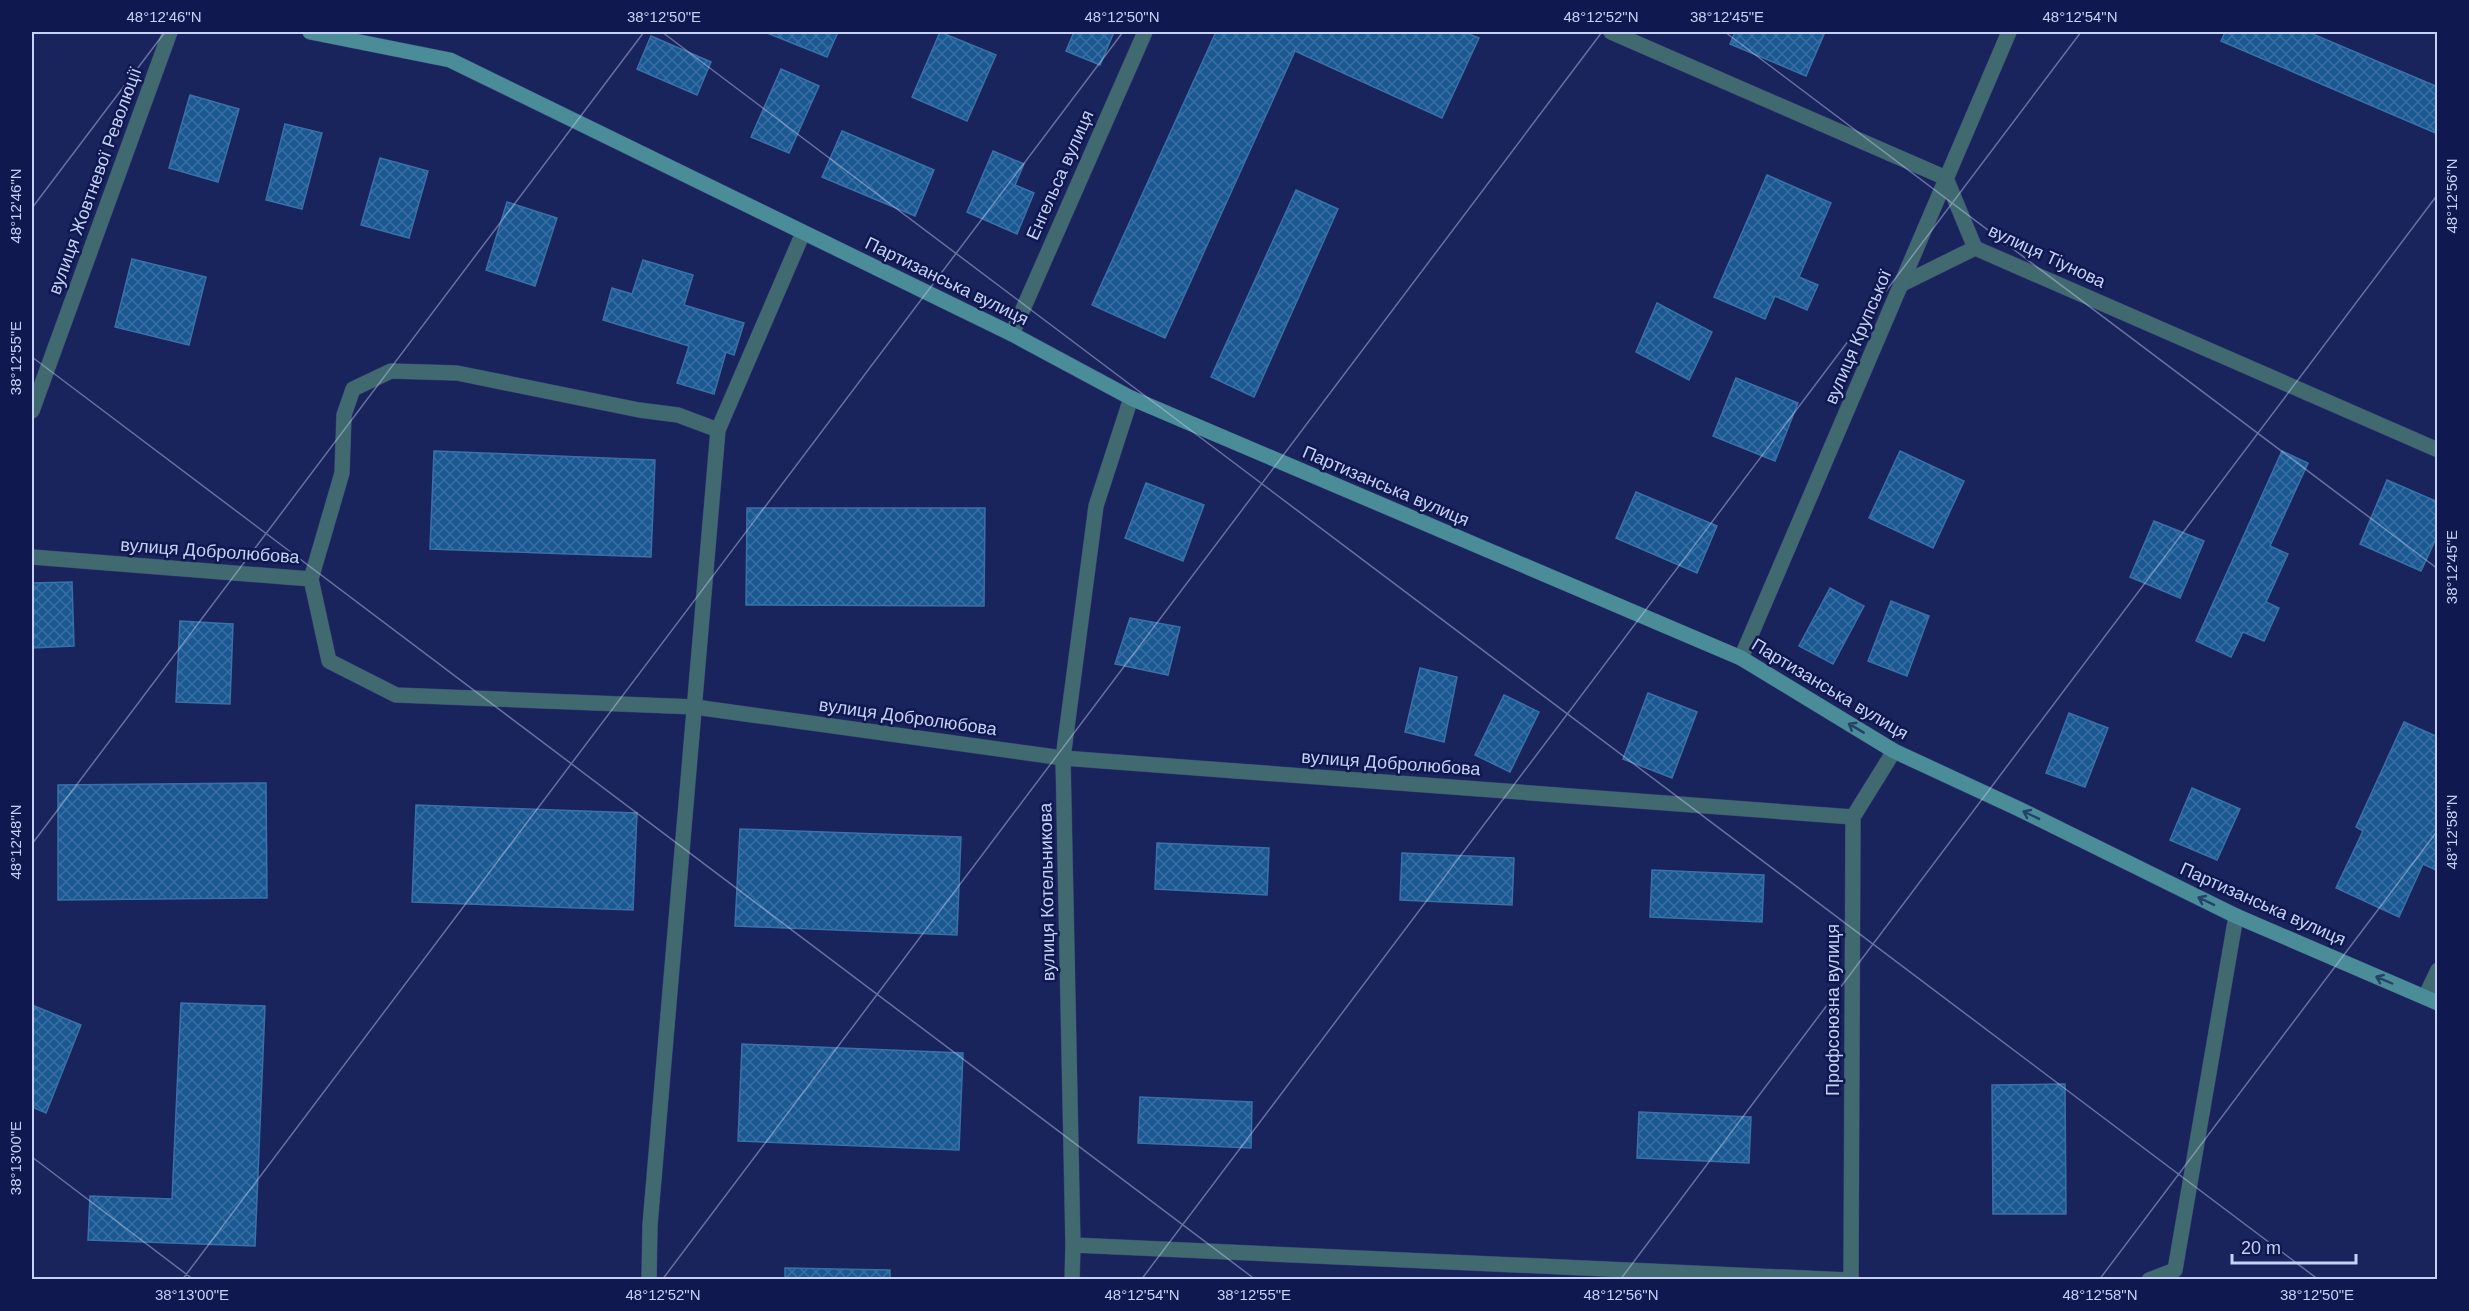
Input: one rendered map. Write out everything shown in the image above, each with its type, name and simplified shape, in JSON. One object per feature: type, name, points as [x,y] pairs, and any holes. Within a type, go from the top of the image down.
[{"type":"street","name":"вулиця Жовтневої Революції","points":[[32,411],[170,32]]},
{"type":"street","name":"Партизанська вулиця","points":[[310,32],[450,60],[1012,333],[1131,398],[1741,658],[1894,752],[2019,809],[2236,916],[2431,1000]]},
{"type":"street","name":"Енгельса вулиця","points":[[1012,333],[1145,32]]},
{"type":"street","points":[[1611,32],[1946,178]]},
{"type":"street","name":"вулиця Крупської","points":[[1741,658],[2009,32]]},
{"type":"street","name":"вулиця Тіунова","points":[[1946,178],[1975,248],[2438,450]]},
{"type":"street","points":[[649,1280],[650,1225],[718,430],[803,233]]},
{"type":"street","points":[[1902,284],[1975,248]]},
{"type":"street","points":[[310,579],[342,473],[344,415],[353,389],[391,371],[458,373],[639,410],[678,415],[718,430]]},
{"type":"street","name":"вулиця Котельникова","points":[[1072,1280],[1074,1245],[1063,758],[1096,506],[1131,398]]},
{"type":"street","name":"вулиця Добролюбова","points":[[32,557],[310,579],[329,661],[396,695],[695,707],[1063,758],[1853,817]]},
{"type":"street","points":[[1853,817],[1894,752]]},
{"type":"street","name":"Профсоюзна вулиця","points":[[1850,1280],[1853,817]]},
{"type":"street","points":[[2149,1280],[2175,1270],[2236,916]]},
{"type":"street","points":[[2431,1000],[2438,970]]},
{"type":"street","points":[[1074,1245],[1850,1280]]},
{"type":"building","points":[[767,32],[838,32],[827,57]]},
{"type":"building","points":[[940,32],[996,55],[967,121],[912,97]]},
{"type":"building","points":[[1074,32],[1114,32],[1100,65],[1066,51]]},
{"type":"building","points":[[1216,32],[1464,32],[1479,38],[1442,118],[1295,51],[1165,338],[1092,305]]},
{"type":"building","points":[[1735,32],[1825,32],[1806,76],[1730,44]]},
{"type":"building","points":[[2225,32],[2308,32],[2438,87],[2438,134],[2221,41]]},
{"type":"building","points":[[651,36],[711,62],[697,95],[637,69]]},
{"type":"building","points":[[781,69],[819,86],[789,153],[751,137]]},
{"type":"building","points":[[190,95],[239,109],[218,182],[169,168]]},
{"type":"building","points":[[285,124],[322,133],[302,209],[266,200]]},
{"type":"building","points":[[842,131],[934,170],[915,216],[822,177]]},
{"type":"building","points":[[993,151],[1024,164],[1015,185],[1034,193],[1017,234],[967,212]]},
{"type":"building","points":[[380,158],[428,171],[409,238],[361,225]]},
{"type":"building","points":[[1767,175],[1831,203],[1799,277],[1818,285],[1807,310],[1775,296],[1765,319],[1714,297]]},
{"type":"building","points":[[1296,190],[1338,209],[1254,397],[1211,377]]},
{"type":"building","points":[[507,202],[557,218],[535,286],[486,270]]},
{"type":"building","points":[[132,259],[206,277],[189,345],[115,327]]},
{"type":"building","points":[[643,260],[693,275],[684,305],[744,323],[734,355],[726,352],[714,394],[677,383],[689,346],[603,320],[612,288],[632,294]]},
{"type":"building","points":[[1657,303],[1712,332],[1689,380],[1636,352]]},
{"type":"building","points":[[1736,378],[1798,403],[1775,461],[1713,436]]},
{"type":"building","points":[[434,451],[655,460],[651,557],[430,549]]},
{"type":"building","points":[[1900,451],[1964,481],[1933,548],[1869,518]]},
{"type":"building","points":[[2282,451],[2308,463],[2270,546],[2288,554],[2266,602],[2279,608],[2264,641],[2243,632],[2231,657],[2196,641]]},
{"type":"building","points":[[2387,480],[2438,502],[2438,534],[2421,571],[2360,544]]},
{"type":"building","points":[[1146,483],[1204,505],[1183,561],[1125,538]]},
{"type":"building","points":[[1636,492],[1717,526],[1697,573],[1616,538]]},
{"type":"building","points":[[747,508],[985,508],[984,606],[746,605]]},
{"type":"building","points":[[2154,521],[2204,541],[2180,598],[2130,577]]},
{"type":"building","points":[[72,582],[74,646],[32,648],[32,583]]},
{"type":"building","points":[[1830,588],[1864,606],[1833,664],[1799,646]]},
{"type":"building","points":[[1891,601],[1929,616],[1907,676],[1868,661]]},
{"type":"building","points":[[1130,618],[1180,627],[1168,675],[1115,664]]},
{"type":"building","points":[[180,621],[233,624],[230,704],[176,702]]},
{"type":"building","points":[[1420,668],[1457,677],[1444,742],[1405,732]]},
{"type":"building","points":[[1648,693],[1697,712],[1672,778],[1623,759]]},
{"type":"building","points":[[1504,695],[1539,712],[1510,772],[1475,755]]},
{"type":"building","points":[[2069,713],[2108,728],[2085,787],[2046,773]]},
{"type":"building","points":[[2404,722],[2438,737],[2438,866],[2436,870],[2423,864],[2399,917],[2336,888],[2363,831],[2356,827]]},
{"type":"building","points":[[266,783],[267,898],[58,900],[58,785]]},
{"type":"building","points":[[2192,788],[2240,809],[2217,860],[2170,840]]},
{"type":"building","points":[[416,805],[637,813],[633,910],[412,902]]},
{"type":"building","points":[[740,829],[961,837],[957,935],[735,926]]},
{"type":"building","points":[[1157,843],[1269,848],[1267,895],[1155,889]]},
{"type":"building","points":[[1402,853],[1514,858],[1512,905],[1400,900]]},
{"type":"building","points":[[1652,870],[1764,875],[1762,922],[1650,917]]},
{"type":"building","points":[[181,1003],[265,1006],[255,1246],[88,1240],[90,1196],[172,1199]]},
{"type":"building","points":[[32,1005],[81,1025],[46,1113],[32,1107]]},
{"type":"building","points":[[742,1044],[963,1053],[959,1150],[738,1141]]},
{"type":"building","points":[[2065,1084],[2066,1214],[1993,1214],[1992,1085]]},
{"type":"building","points":[[1140,1097],[1252,1102],[1251,1148],[1138,1143]]},
{"type":"building","points":[[1639,1112],[1751,1117],[1749,1163],[1637,1158]]},
{"type":"building","points":[[785,1268],[890,1270],[890,1280],[785,1280]]}]
